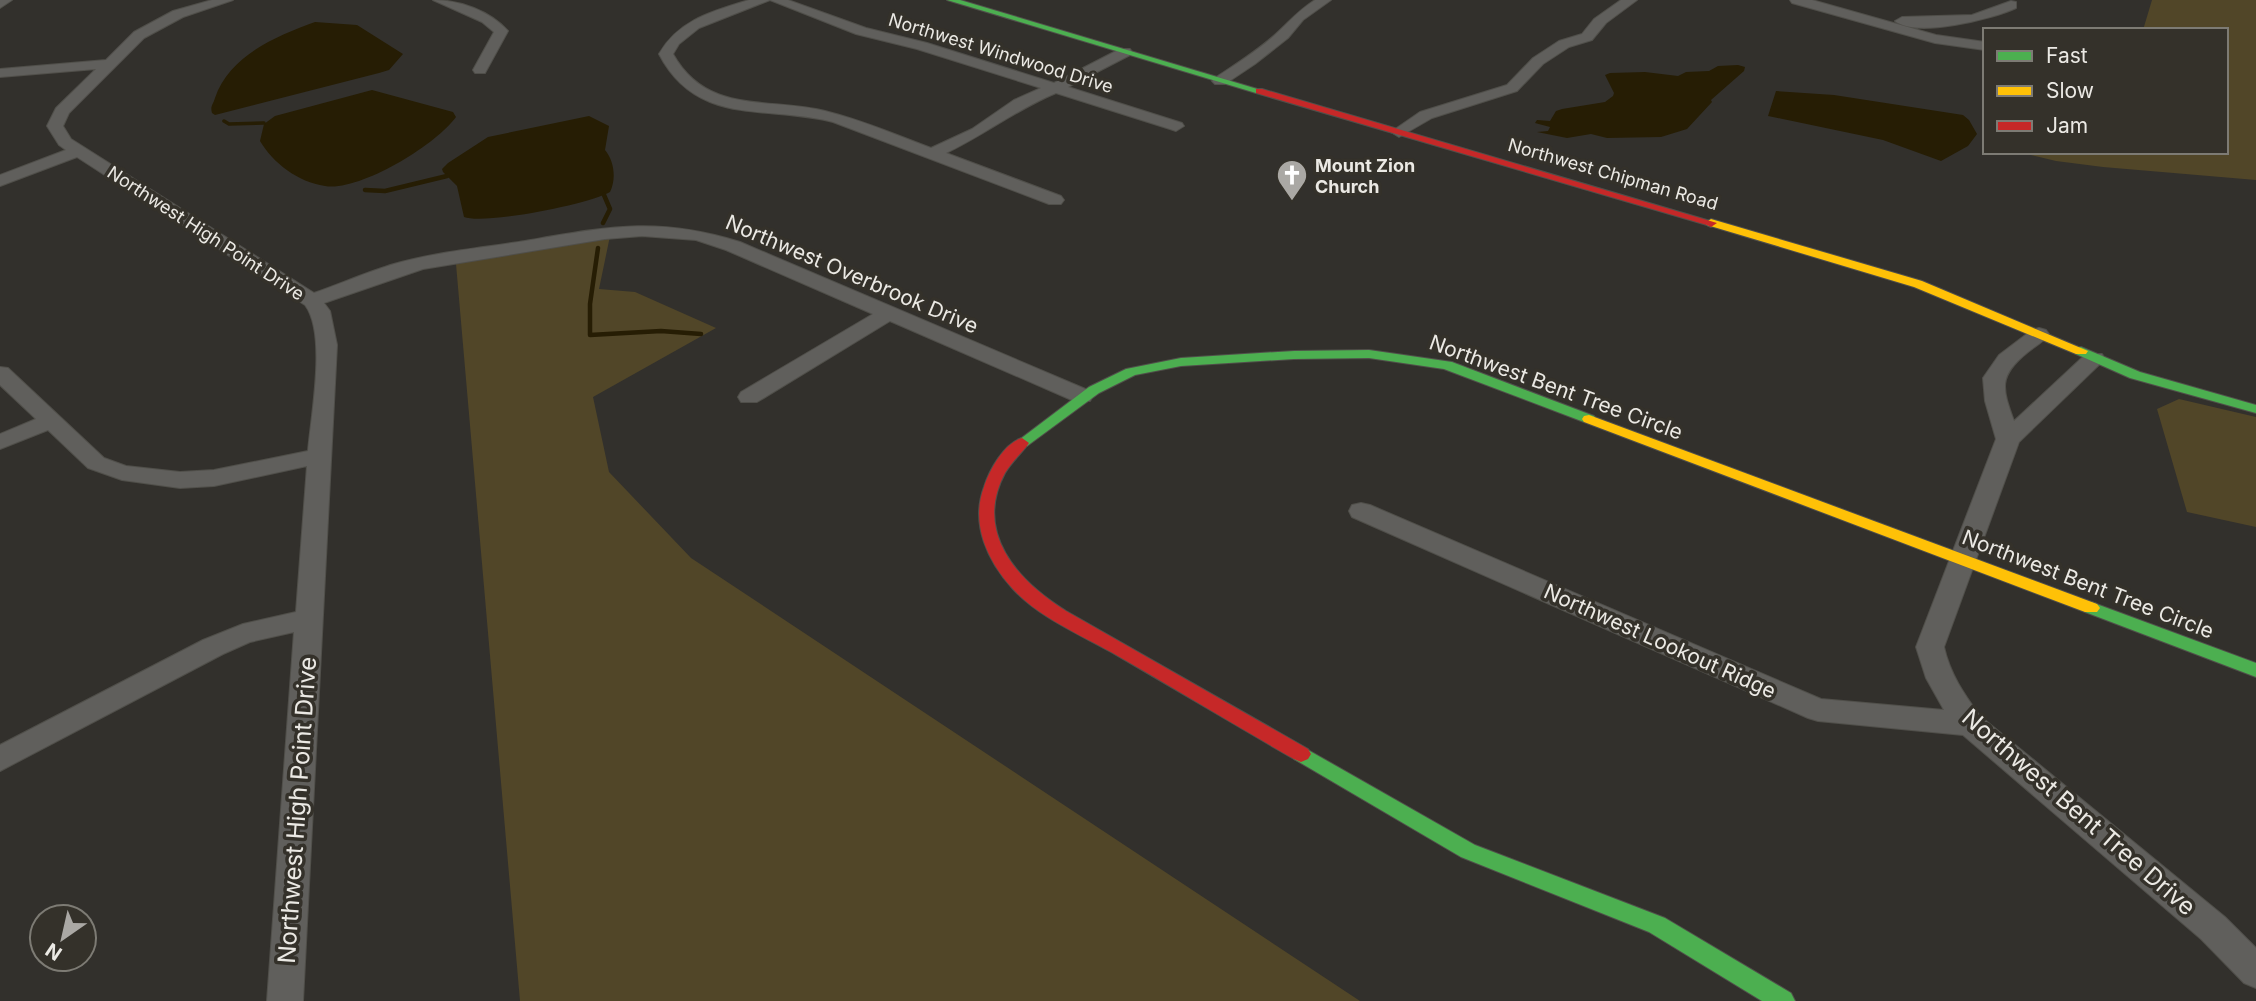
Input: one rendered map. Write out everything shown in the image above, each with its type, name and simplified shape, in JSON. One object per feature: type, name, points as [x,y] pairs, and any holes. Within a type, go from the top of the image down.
[{"type":"street","points":[[0,4],[5,0]]},
{"type":"street","name":"Northwest High Point Drive","points":[[226,0],[189,4],[139,34],[56,119],[55,126],[61,137],[79,151],[312,301],[320,311],[327,345],[285,1001]]},
{"type":"street","points":[[442,0],[487,19],[501,31],[480,70]]},
{"type":"street","points":[[763,0],[720,15],[687,30],[671,41],[666,54],[671,68],[712,99],[738,106],[806,111],[839,119],[1055,200]]},
{"type":"street","name":"Northwest Windwood Drive","points":[[776,0],[861,31],[922,46],[1176,126]]},
{"type":"street","name":"Northwest Chipman Road","points":[[951,0],[1918,284],[2094,359],[2179,389],[2256,409]]},
{"type":"street","points":[[1220,81],[1251,61],[1283,35],[1298,17],[1324,0]]},
{"type":"street","points":[[1399,132],[1426,115],[1461,106],[1483,105],[1514,98],[1541,78],[1550,65],[1550,53],[1564,44],[1587,37],[1599,26],[1599,22],[1628,0]]},
{"type":"street","points":[[1797,0],[1922,29],[1951,43],[1983,46]]},
{"type":"street","points":[[1922,29],[2009,12]]},
{"type":"street","points":[[1966,20],[2009,12]]},
{"type":"street","points":[[932,154],[978,132],[1019,103],[1053,89],[1125,52]]},
{"type":"street","points":[[0,73],[108,64]]},
{"type":"street","points":[[0,181],[79,151]]},
{"type":"street","name":"Northwest Overbrook Drive","points":[[312,301],[372,278],[423,263],[605,233],[642,230],[698,235],[733,246],[1082,396]]},
{"type":"street","points":[[749,397],[889,313]]},
{"type":"street","points":[[2008,439],[1992,394],[1993,378],[2002,361],[2039,334]]},
{"type":"street","name":"Northwest Bent Tree Circle","points":[[1783,1001],[1657,925],[1468,851],[1054,611],[1009,575],[991,540],[986,522],[990,488],[995,473],[1006,460],[1082,396],[1125,374],[1177,362],[1365,352],[1404,356],[1447,365],[2256,670]]},
{"type":"street","name":"Northwest Bent Tree Drive","points":[[2094,359],[2008,439],[1930,647],[1933,663],[1970,724],[2213,928],[2256,972]]},
{"type":"street","points":[[0,373],[96,463],[122,473],[180,480],[214,478],[318,456]]},
{"type":"street","points":[[0,442],[51,421]]},
{"type":"street","name":"Northwest Lookout Ridge","points":[[1362,511],[1818,710],[1970,724]]},
{"type":"street","points":[[0,759],[213,647],[243,635],[309,619]]},
{"type":"shaded area","points":[[2152,0],[2256,0],[2256,180],[2103,167],[2026,154],[2228,154],[2228,28],[2144,28]]},
{"type":"shaded area","points":[[315,22],[357,25],[403,54],[389,70],[215,115],[212,113],[212,106],[222,83],[243,59],[270,41]]},
{"type":"shaded area","points":[[1718,66],[1745,67],[1744,71],[1711,100],[1687,129],[1661,137],[1607,138],[1591,134],[1567,138],[1537,132],[1548,131],[1550,127],[1535,123],[1537,120],[1550,121],[1556,111],[1605,102],[1613,96],[1605,75],[1610,73],[1645,72],[1678,76],[1686,72],[1709,71]]},
{"type":"shaded area","points":[[372,90],[453,112],[456,117],[415,153],[376,174],[340,186],[315,184],[296,176],[279,164],[260,141],[264,124],[275,116]]},
{"type":"shaded area","points":[[1776,91],[1834,95],[1963,115],[1977,134],[1968,146],[1941,161],[1883,140],[1768,116]]},
{"type":"shaded area","points":[[589,116],[609,126],[605,150],[614,171],[610,192],[582,202],[514,216],[475,219],[464,217],[457,186],[442,169],[448,163],[488,137]]},
{"type":"shaded area","points":[[610,236],[599,289],[635,292],[716,328],[593,397],[609,472],[691,558],[1360,1001],[520,1001],[456,264]]},
{"type":"shaded area","points":[[2179,399],[2256,417],[2256,527],[2187,512],[2157,409]]},
{"type":"waterway","points":[[224,121],[229,124],[264,123]]},
{"type":"waterway","points":[[365,190],[385,191],[447,176]]},
{"type":"waterway","points":[[603,223],[610,209],[604,195]]},
{"type":"waterway","points":[[598,248],[590,304],[590,335],[661,331],[701,334]]},
{"type":"traffic: fast","points":[[951,0],[1259,91]]},
{"type":"traffic: fast","points":[[2081,351],[2135,375],[2256,409]]},
{"type":"traffic: fast","points":[[1022,443],[1094,390],[1131,372],[1181,362],[1294,355],[1369,354],[1447,365],[1589,419]]},
{"type":"traffic: fast","points":[[2091,608],[2256,670]]},
{"type":"traffic: fast","points":[[1301,754],[1468,851],[1657,925],[1783,1001]]},
{"type":"traffic: slow","points":[[1711,223],[1918,284],[2081,351]]},
{"type":"traffic: slow","points":[[1589,419],[2091,608]]},
{"type":"traffic: jam","points":[[1259,91],[1711,223]]},
{"type":"traffic: jam","points":[[1022,443],[997,473],[987,506],[991,541],[1010,575],[1033,597],[1060,616],[1301,754]]},
{"type":"place","name":"Mount Zion Church","points":[[1292,202]]}]
